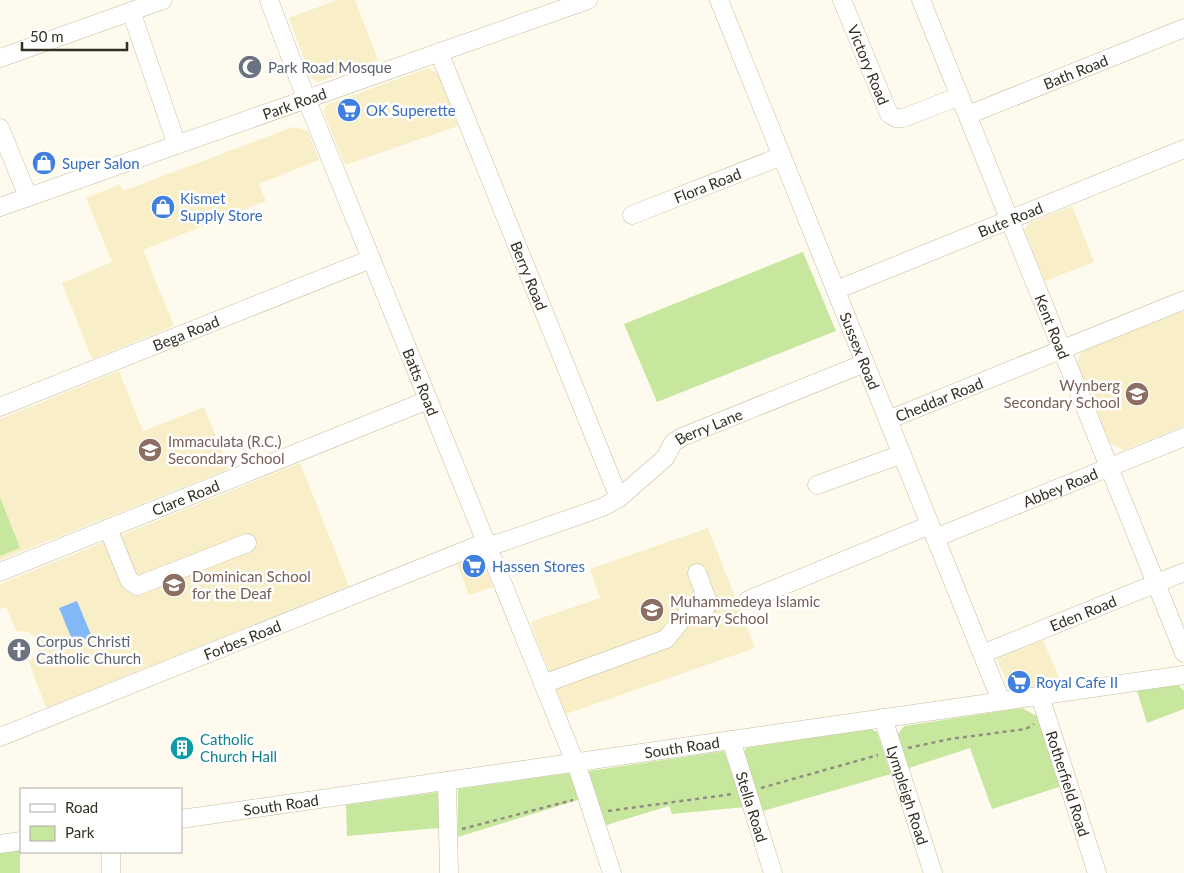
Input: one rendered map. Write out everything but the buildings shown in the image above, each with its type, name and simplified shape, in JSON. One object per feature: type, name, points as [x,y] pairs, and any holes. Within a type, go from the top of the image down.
[{"type":"street","points":[[0,58],[163,0]]},
{"type":"street","name":"Batts Road","points":[[269,0],[306,98],[575,762],[612,873]]},
{"type":"street","name":"Park Road","points":[[0,207],[588,0]]},
{"type":"street","name":"Sussex Road","points":[[719,0],[1001,701]]},
{"type":"street","name":"Victory Road","points":[[842,0],[889,114],[896,118],[904,118],[960,96]]},
{"type":"street","name":"Kent Road","points":[[925,1],[960,96],[1184,653]]},
{"type":"street","points":[[131,11],[177,144]]},
{"type":"street","name":"Bath Road","points":[[968,115],[1184,28]]},
{"type":"street","name":"Berry Road","points":[[439,52],[619,498]]},
{"type":"street","points":[[0,128],[28,197]]},
{"type":"street","name":"Bute Road","points":[[836,290],[1184,149]]},
{"type":"street","name":"Flora Road","points":[[632,215],[782,156]]},
{"type":"street","name":"Bega Road","points":[[0,407],[371,259]]},
{"type":"street","name":"Cheddar Road","points":[[888,420],[1184,300]]},
{"type":"street","name":"Berry Lane","points":[[487,545],[500,543],[583,516],[619,498],[666,458],[673,444],[682,437],[865,363]]},
{"type":"street","name":"Clare Road","points":[[0,572],[428,400]]},
{"type":"street","name":"Abbey Road","points":[[748,600],[1109,468],[1184,437]]},
{"type":"street","points":[[817,485],[902,454]]},
{"type":"street","points":[[108,528],[130,583],[137,586],[247,542]]},
{"type":"street","name":"Forbes Road","points":[[0,737],[476,546],[487,545]]},
{"type":"street","name":"Eden Road","points":[[982,654],[1184,572]]},
{"type":"street","points":[[542,684],[666,639],[684,617],[702,611],[707,606],[707,600],[697,574]]},
{"type":"street","name":"South Road","points":[[182,818],[1184,674]]},
{"type":"street","name":"Rotherfield Road","points":[[1040,696],[1097,873]]},
{"type":"street","name":"Lympleigh Road","points":[[883,718],[933,873]]},
{"type":"street","name":"Stella Road","points":[[731,740],[773,873]]},
{"type":"street","points":[[447,781],[449,873]]},
{"type":"street","points":[[0,844],[20,841]]},
{"type":"street","points":[[111,853],[111,873]]},
{"type":"shaded area","points":[[337,0],[355,0],[378,60],[318,82],[311,78],[289,18]]},
{"type":"shaded area","points":[[429,68],[439,75],[458,126],[345,165],[323,111],[328,104]]},
{"type":"shaded area","points":[[293,127],[308,131],[319,160],[259,184],[266,201],[143,250],[174,326],[92,359],[62,283],[112,262],[86,198],[120,184],[123,191]]},
{"type":"shaded area","points":[[1072,206],[1094,262],[1045,281],[1024,230],[1029,223]]},
{"type":"shaded area","name":"Wynberg Secondary School","points":[[1184,310],[1184,426],[1124,450],[1110,443],[1077,362],[1082,351]]},
{"type":"shaded area","points":[[119,371],[143,431],[204,407],[229,469],[0,560],[0,419]]},
{"type":"shaded area","name":"Dominican School for the Deaf","points":[[300,463],[349,586],[46,708],[29,662],[37,654],[38,646],[35,637],[28,632],[16,631],[6,607],[0,609],[0,584]]},
{"type":"shaded area","name":"Muhammedeya Islamic Primary School","points":[[708,528],[755,648],[566,714],[530,622],[600,598],[590,569]]},
{"type":"shaded area","points":[[473,558],[482,560],[493,587],[469,595],[457,564]]},
{"type":"shaded area","points":[[1043,640],[1062,685],[1016,690],[1009,687],[997,659]]},
{"type":"green space","points":[[803,252],[836,331],[657,402],[624,324]]},
{"type":"green space","points":[[0,497],[20,548],[0,556]]},
{"type":"green space","points":[[1178,685],[1184,691],[1184,709],[1147,723],[1137,691]]},
{"type":"green space","points":[[1022,708],[1035,715],[1039,714],[1062,786],[992,809],[970,748],[906,769],[895,733],[898,734],[904,726]]},
{"type":"green space","points":[[871,729],[877,732],[891,774],[759,812],[743,753],[746,748]]},
{"type":"green space","points":[[724,751],[745,807],[672,814],[669,806],[603,826],[589,771]]},
{"type":"green space","points":[[570,773],[581,799],[458,837],[458,789]]},
{"type":"green space","points":[[438,792],[439,828],[347,836],[346,805]]},
{"type":"green space","points":[[20,848],[20,873],[0,873],[0,851]]},
{"type":"water","points":[[77,601],[92,637],[74,644],[59,608]]},
{"type":"place","name":"Park Road Mosque","points":[[250,67]]},
{"type":"place","name":"OK Superette","points":[[349,110]]},
{"type":"place","name":"Super Salon","points":[[44,163]]},
{"type":"place","name":"Kismet Supply Store","points":[[163,207]]},
{"type":"place","name":"Wynberg Secondary School","points":[[1137,394]]},
{"type":"place","name":"Immaculata (R.C.) Secondary School","points":[[150,450]]},
{"type":"place","name":"Hassen Stores","points":[[474,566]]},
{"type":"place","name":"Dominican School for the Deaf","points":[[174,585]]},
{"type":"place","name":"Muhammedeya Islamic Primary School","points":[[652,610]]},
{"type":"place","name":"Corpus Christi Catholic Church","points":[[19,650]]},
{"type":"place","name":"Royal Cafe II","points":[[1019,682]]},
{"type":"place","name":"Catholic Church Hall","points":[[182,748]]}]
